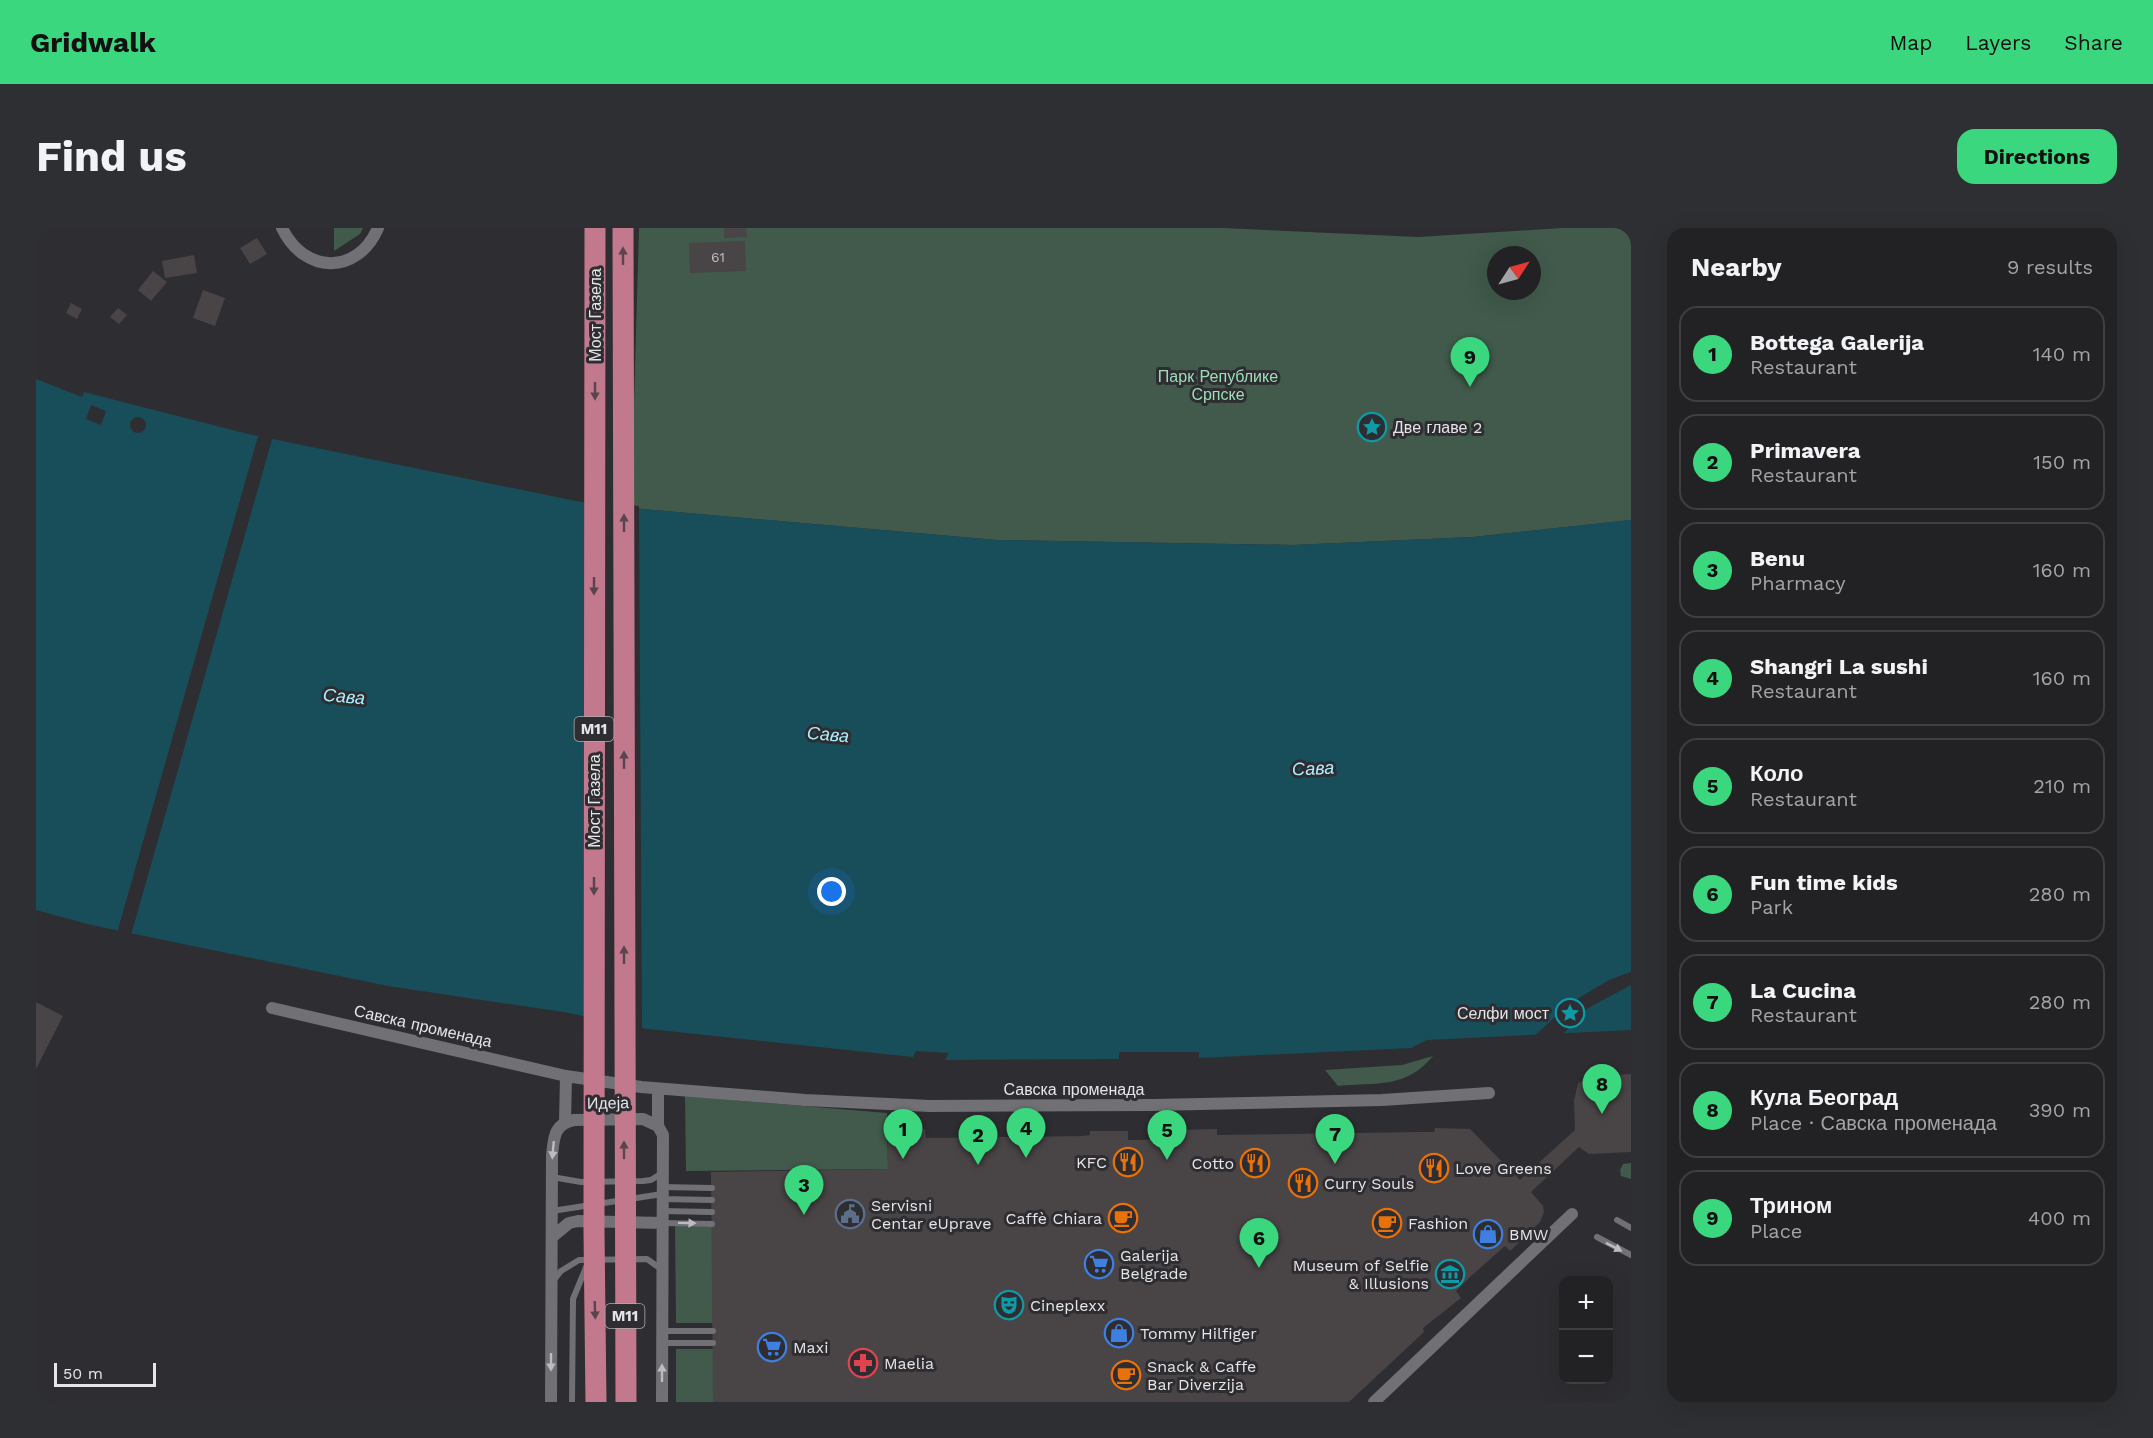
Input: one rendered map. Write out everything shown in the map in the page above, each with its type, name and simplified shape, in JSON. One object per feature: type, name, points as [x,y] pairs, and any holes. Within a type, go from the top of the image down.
[{"type":"highway","name":"Мост Газела","points":[[595,228],[594,1231],[596,1402]]},
{"type":"highway","name":"Мост Газела","points":[[623,228],[626,1402]]},
{"type":"street","points":[[282,228],[288,241],[301,254],[330,263],[352,260],[362,253],[371,243],[378,228]]},
{"type":"street","name":"Савска променада","points":[[272,1008],[567,1076],[658,1089],[806,1100],[930,1106],[1371,1100],[1489,1093]]},
{"type":"street","points":[[565,1122],[567,1076]]},
{"type":"street","points":[[658,1089],[658,1126],[663,1135],[662,1402]]},
{"type":"street","name":"Идеја","points":[[551,1402],[554,1134],[565,1122],[643,1119],[658,1126]]},
{"type":"street","points":[[552,1237],[569,1223],[662,1203]]},
{"type":"street","points":[[1374,1402],[1572,1214]]},
{"type":"lane","points":[[552,1177],[581,1182],[643,1181],[651,1180],[662,1173]]},
{"type":"lane","points":[[662,1203],[711,1188]]},
{"type":"lane","points":[[552,1211],[712,1200]]},
{"type":"lane","points":[[662,1203],[712,1212]]},
{"type":"lane","points":[[662,1203],[712,1224]]},
{"type":"lane","points":[[1617,1220],[1631,1228]]},
{"type":"lane","points":[[1597,1237],[1631,1255]]},
{"type":"lane","points":[[631,1258],[633,1402]]},
{"type":"lane","points":[[552,1283],[572,1264],[589,1259],[647,1259],[661,1269]]},
{"type":"lane","points":[[572,1402],[573,1299],[589,1259]]},
{"type":"lane","points":[[662,1337],[713,1331]]},
{"type":"lane","points":[[662,1337],[713,1343]]},
{"type":"green space","points":[[334,228],[363,228],[360,234],[334,251]]},
{"type":"green space","name":"Парк Републике Српске","points":[[639,228],[1223,228],[1418,237],[1562,228],[1631,228],[1631,520],[1473,537],[1294,545],[997,540],[631,508]]},
{"type":"green space","points":[[1433,1056],[1423,1067],[1412,1074],[1390,1082],[1338,1086],[1325,1070],[1402,1065]]},
{"type":"green space","points":[[685,1096],[887,1113],[888,1169],[686,1171]]},
{"type":"green space","points":[[1631,1163],[1631,1179],[1621,1176],[1620,1170],[1623,1164]]},
{"type":"green space","points":[[675,1226],[712,1227],[713,1323],[676,1323]]},
{"type":"green space","points":[[676,1349],[713,1349],[713,1402],[676,1402]]},
{"type":"water","name":"Сава","points":[[36,379],[82,397],[84,392],[248,434],[576,501],[631,508],[997,540],[1294,545],[1473,537],[1631,520],[1631,1030],[1427,1040],[1411,1048],[1199,1058],[1199,1052],[1119,1052],[1119,1059],[945,1060],[949,1053],[916,1051],[913,1057],[648,1029],[563,1012],[388,986],[91,925],[36,910]]},
{"type":"pier","points":[[91,405],[106,411],[101,425],[86,419]]},
{"type":"pier","points":[[138,417],[144,419],[146,425],[144,431],[138,433],[132,431],[130,425],[132,419]]},
{"type":"pier","points":[[259,433],[273,436],[131,935],[117,933]]},
{"type":"pier","points":[[594,500],[639,506],[642,1031],[591,1021]]},
{"type":"pier","name":"Селфи мост","points":[[1631,972],[1631,985],[1588,1008],[1558,1039],[1530,1040],[1569,1004],[1609,980]]},
{"type":"building","points":[[724,228],[746,228],[747,237],[724,238]]},
{"type":"building","points":[[257,238],[267,254],[250,264],[240,248]]},
{"type":"building","points":[[745,241],[746,271],[690,273],[689,243]]},
{"type":"building","points":[[194,255],[197,273],[165,278],[162,261]]},
{"type":"building","points":[[153,271],[167,282],[151,301],[138,290]]},
{"type":"building","points":[[203,290],[225,298],[215,326],[193,318]]},
{"type":"building","points":[[71,303],[82,309],[77,319],[66,313]]},
{"type":"building","points":[[118,308],[127,315],[119,324],[110,317]]},
{"type":"building","points":[[36,1002],[63,1016],[36,1069]]},
{"type":"building","name":"Galerija Belgrade","points":[[1631,1074],[1631,1152],[1589,1154],[1579,1147],[1531,1192],[1543,1206],[1544,1212],[1540,1222],[1510,1251],[1505,1246],[1470,1277],[1456,1291],[1461,1298],[1423,1328],[1424,1332],[1349,1402],[713,1402],[711,1172],[888,1169],[888,1130],[925,1129],[926,1138],[1083,1136],[1090,1135],[1090,1131],[1128,1131],[1128,1140],[1137,1140],[1173,1139],[1173,1130],[1217,1129],[1217,1135],[1434,1132],[1435,1128],[1470,1129],[1520,1180],[1575,1130],[1574,1101],[1578,1083],[1593,1077]]},
{"type":"place","name":"Трином","points":[[1470,387]]},
{"type":"place","name":"Две главе 2","points":[[1372,427]]},
{"type":"place","name":"Селфи мост","points":[[1570,1013]]},
{"type":"place","name":"Кула Београд","points":[[1602,1114]]},
{"type":"place","name":"Shangri La sushi","points":[[1026,1158]]},
{"type":"place","name":"Bottega Galerija","points":[[903,1159]]},
{"type":"place","name":"Коло","points":[[1167,1160]]},
{"type":"place","name":"KFC","points":[[1128,1162]]},
{"type":"place","name":"Cotto","points":[[1255,1163]]},
{"type":"place","name":"La Cucina","points":[[1335,1164]]},
{"type":"place","name":"Primavera","points":[[978,1165]]},
{"type":"place","name":"Love Greens","points":[[1434,1168]]},
{"type":"place","name":"Curry Souls","points":[[1303,1183]]},
{"type":"place","name":"Servisni Centar eUprave","points":[[850,1214]]},
{"type":"place","name":"Benu","points":[[804,1215]]},
{"type":"place","name":"Caffè Chiara","points":[[1123,1218]]},
{"type":"place","name":"Fashion","points":[[1387,1223]]},
{"type":"place","name":"BMW","points":[[1488,1234]]},
{"type":"place","name":"Galerija Belgrade","points":[[1099,1264]]},
{"type":"place","name":"Fun time kids","points":[[1259,1268]]},
{"type":"place","name":"Museum of Selfie & Illusions","points":[[1450,1274]]},
{"type":"place","name":"Cineplexx","points":[[1009,1305]]},
{"type":"place","name":"Tommy Hilfiger","points":[[1119,1333]]},
{"type":"place","name":"Maxi","points":[[772,1347]]},
{"type":"place","name":"Maelia","points":[[863,1363]]},
{"type":"place","name":"Snack & Caffe Bar Diverzija","points":[[1126,1375]]}]
